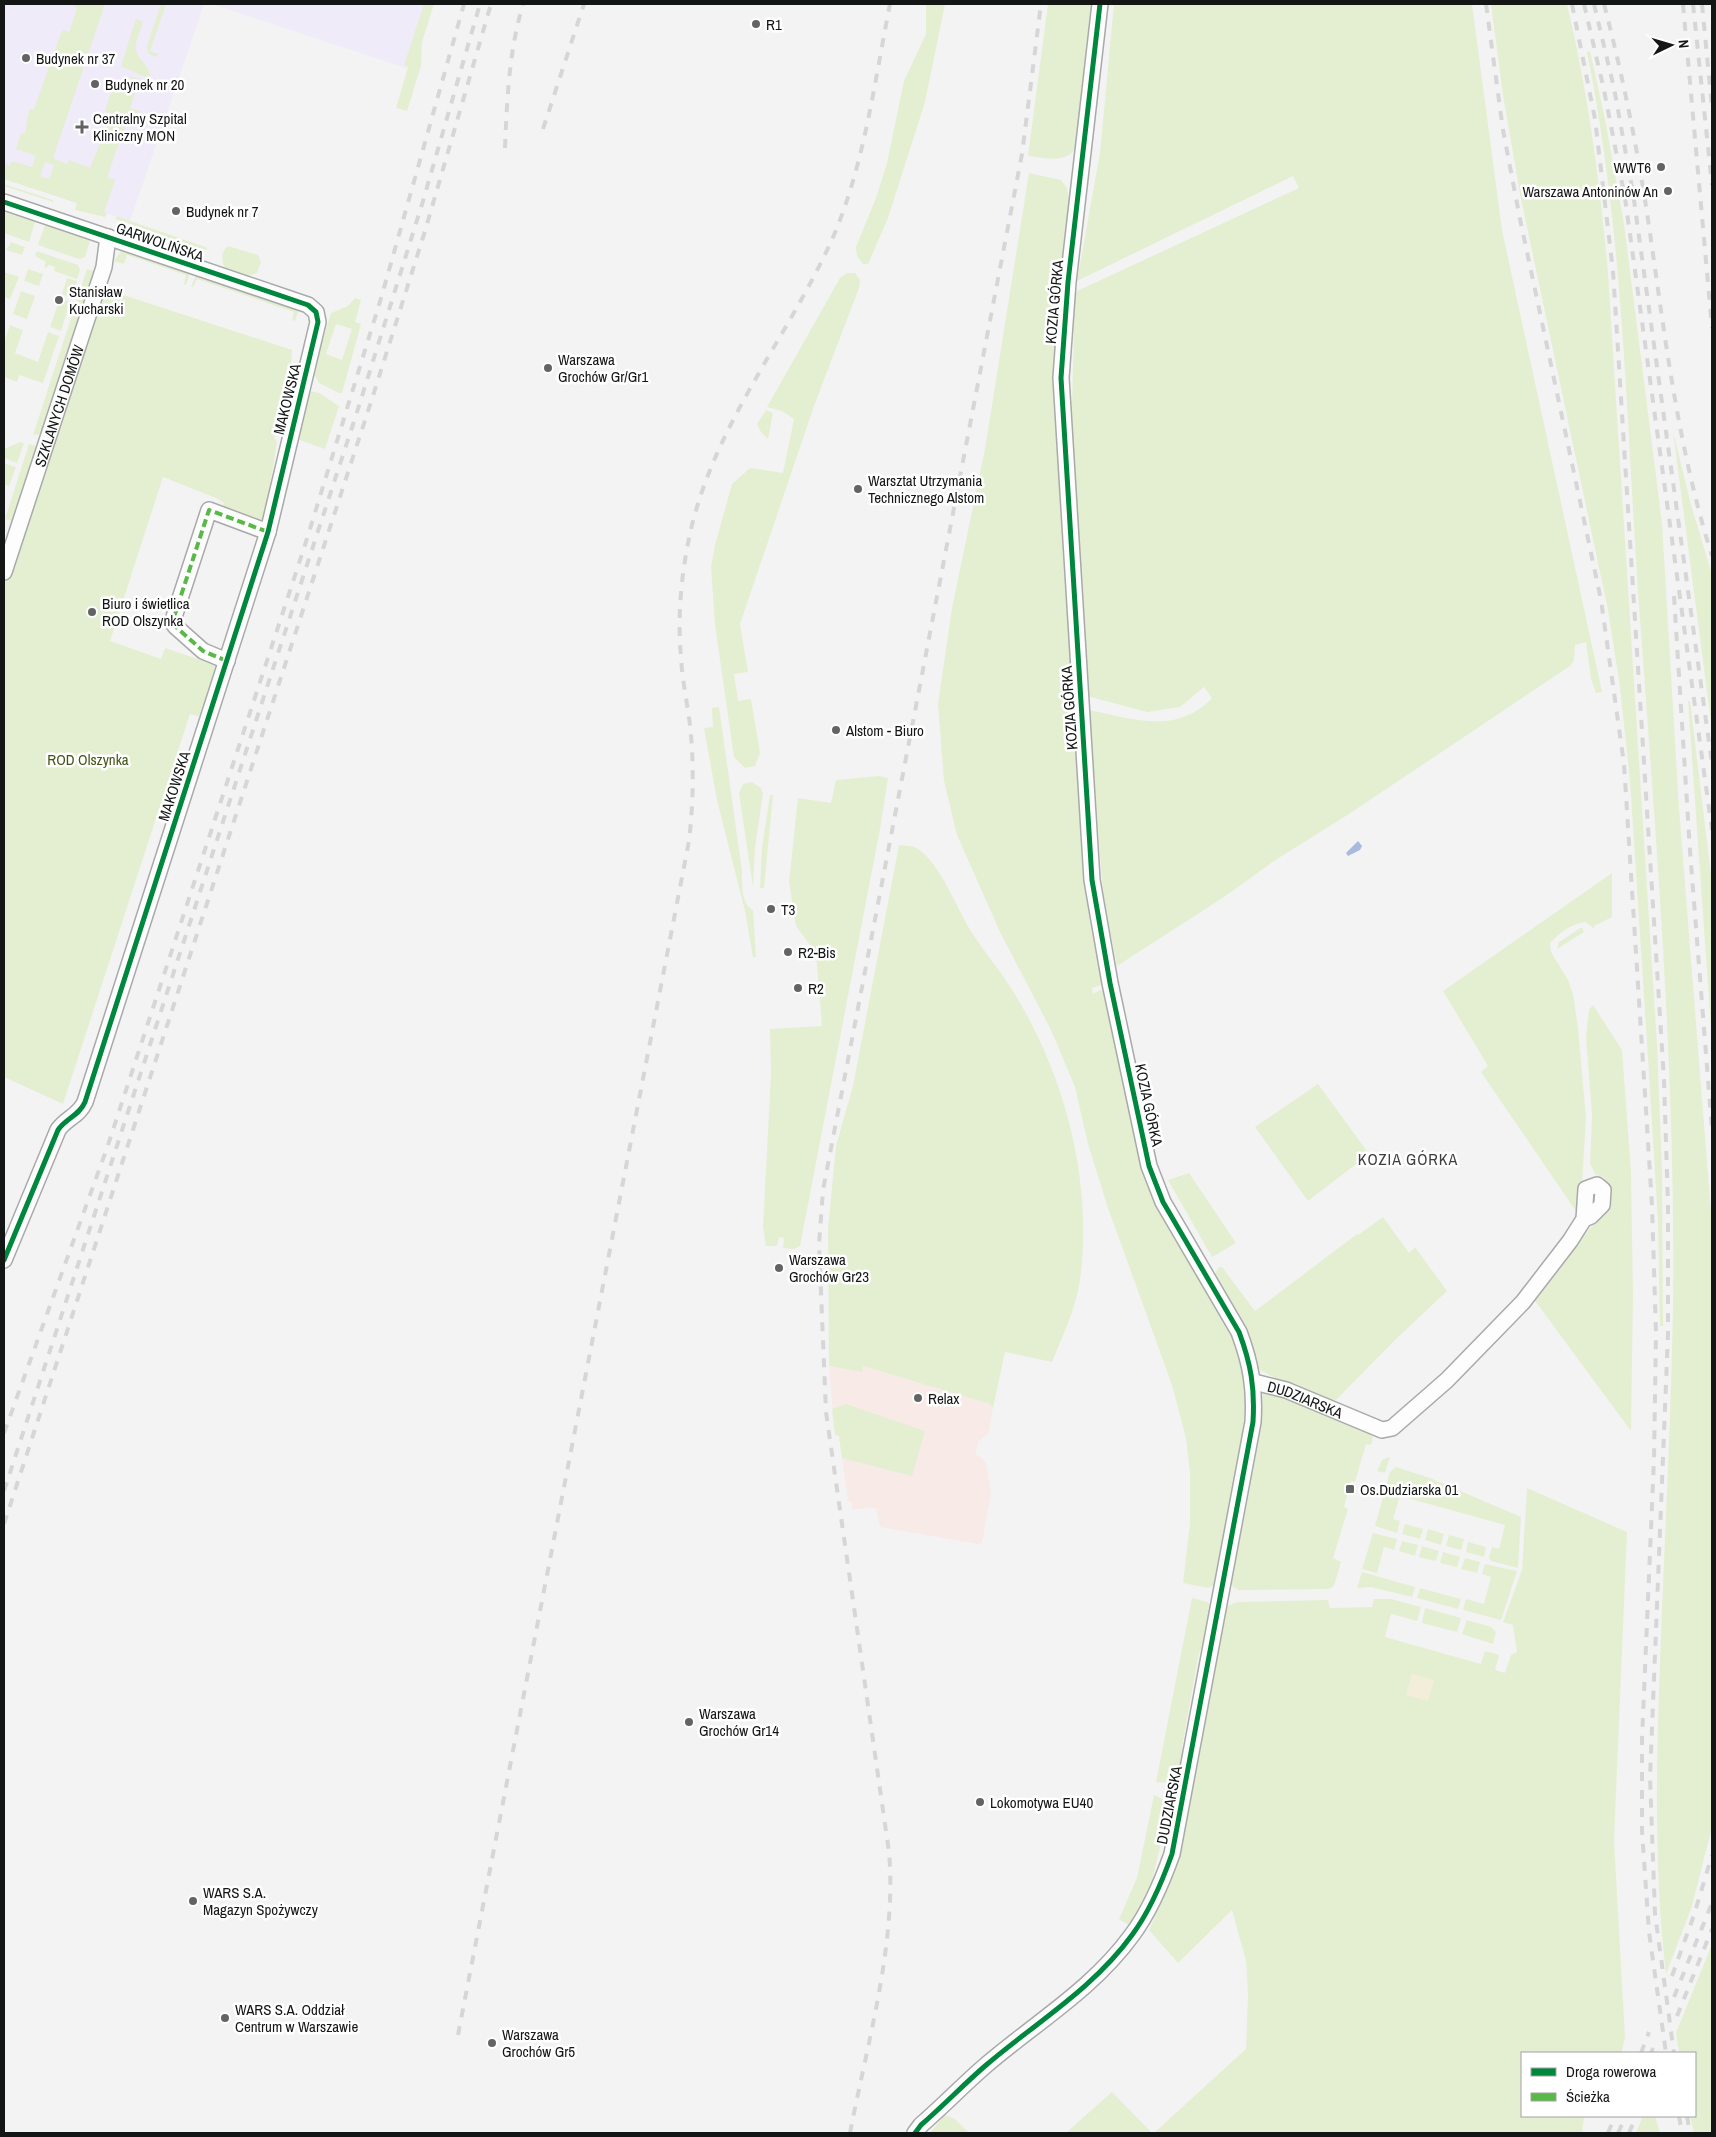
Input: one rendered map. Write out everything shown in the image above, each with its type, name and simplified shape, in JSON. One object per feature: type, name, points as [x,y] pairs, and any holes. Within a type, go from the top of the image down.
[{"type":"street","name":"KOZIA GÓRKA","points":[[1100,4],[1068,282],[1061,378],[1092,880],[1110,983],[1149,1166],[1163,1202],[1238,1332],[1247,1353],[1254,1382]]},
{"type":"street","name":"GARWOLIŃSKA","points":[[4,202],[308,305]]},
{"type":"street","name":"SZKLANYCH DOMÓW","points":[[4,572],[104,266],[108,237]]},
{"type":"street","name":"MAKOWSKA","points":[[4,1260],[58,1130],[65,1122],[78,1114],[85,1102],[227,661],[268,532],[318,322],[316,312],[308,305]]},
{"type":"street","points":[[227,661],[203,651],[176,627],[174,617],[209,510],[268,532]]},
{"type":"street","name":"DUDZIARSKA","points":[[915,2133],[921,2125],[986,2066],[1080,1991],[1105,1966],[1132,1935],[1160,1887],[1172,1854],[1243,1481],[1253,1422],[1254,1382],[1286,1390],[1382,1430],[1392,1428],[1407,1418],[1447,1380],[1523,1302],[1570,1241],[1584,1219]]},
{"type":"shaded area","name":"Centralny Szpital Kliniczny MON","points":[[4,4],[204,4],[130,221],[4,179]]},
{"type":"shaded area","points":[[212,4],[427,4],[406,68]]},
{"type":"shaded area","points":[[829,1366],[862,1372],[863,1366],[990,1404],[993,1408],[989,1432],[978,1442],[975,1454],[982,1458],[986,1464],[991,1493],[982,1542],[978,1544],[880,1527],[876,1508],[852,1509],[851,1501],[848,1501],[839,1436],[835,1435]]},
{"type":"green space","points":[[71,4],[105,4],[53,158],[67,164],[69,160],[90,168],[110,118],[126,123],[107,177],[115,180],[104,212],[107,213],[105,217],[75,210],[77,203],[4,179],[4,163],[10,166],[12,161],[32,167],[36,156],[16,149],[21,133],[25,134],[29,109],[34,109],[60,36],[63,30],[69,32],[77,8]],"holes":[[[45,162],[54,165],[49,179],[40,176]]]},
{"type":"green space","points":[[161,4],[166,4],[150,51],[159,54],[155,57],[148,53],[147,46]]},
{"type":"green space","points":[[424,4],[434,4],[422,42],[421,66],[407,111],[396,108],[408,67],[404,65]]},
{"type":"green space","points":[[926,4],[945,4],[925,102],[888,218],[868,264],[863,264],[857,256],[856,247],[876,198],[887,163],[904,81],[926,34]]},
{"type":"green space","points":[[1048,4],[1094,4],[1078,147],[1067,156],[1055,159],[1028,156]]},
{"type":"green space","points":[[1114,4],[1472,4],[1502,230],[1602,692],[1596,693],[1591,679],[1586,642],[1575,645],[1574,660],[1570,666],[1349,814],[1277,859],[1224,897],[1117,966],[1103,893],[1089,710],[1138,720],[1170,720],[1184,717],[1199,710],[1212,698],[1204,687],[1180,707],[1147,712],[1087,696],[1071,441],[1075,292],[1299,188],[1293,176],[1077,281],[1100,153]]},
{"type":"green space","points":[[1491,4],[1567,4],[1581,70],[1597,171],[1608,273],[1657,1045],[1662,1169],[1663,1326],[1660,1326],[1658,1221],[1630,780],[1620,687],[1608,610],[1520,194],[1503,95]]},
{"type":"green space","points":[[136,19],[143,22],[136,50],[149,71],[150,79],[121,66]]},
{"type":"green space","points":[[1590,51],[1605,119],[1624,224],[1662,523],[1679,808],[1712,1225],[1712,1827],[1692,1906],[1666,1974],[1659,1897],[1657,1780],[1673,1306],[1673,1217],[1668,1038],[1622,320],[1608,186],[1587,52]]},
{"type":"green space","points":[[130,76],[149,83],[147,87],[138,84],[130,108],[140,111],[136,122],[105,111],[113,86],[128,92],[132,79]]},
{"type":"green space","points":[[1029,173],[1061,180],[1067,188],[1070,204],[1066,578],[1086,889],[1104,984],[1092,988],[1093,994],[1100,990],[1105,991],[1140,1166],[1158,1209],[1232,1337],[1243,1371],[1246,1403],[1240,1457],[1215,1585],[1208,1588],[1183,1583],[1190,1524],[1190,1473],[1186,1438],[1172,1385],[1108,1208],[1088,1144],[1075,1087],[1051,1030],[1000,932],[957,835],[944,781],[938,704],[952,608],[985,449]]},
{"type":"green space","points":[[4,184],[53,200],[53,202],[4,186]]},
{"type":"green space","points":[[4,212],[35,222],[29,242],[4,233]]},
{"type":"green space","points":[[116,216],[208,248],[204,250],[116,219]]},
{"type":"green space","points":[[45,225],[90,241],[85,257],[79,259],[38,245]]},
{"type":"green space","points":[[11,242],[25,247],[22,255],[6,250]]},
{"type":"green space","points":[[228,246],[258,255],[261,262],[257,273],[246,277],[226,270],[222,257],[225,248]]},
{"type":"green space","points":[[37,251],[78,265],[80,270],[77,279],[54,271],[55,267],[48,265],[47,268],[44,267],[46,262],[35,256]]},
{"type":"green space","points":[[121,251],[190,273],[186,285],[184,284],[186,275],[127,255],[124,264],[114,261]]},
{"type":"green space","points":[[28,269],[43,274],[39,286],[24,281]]},
{"type":"green space","points":[[87,269],[94,271],[41,434],[33,435]]},
{"type":"green space","points":[[4,272],[19,277],[10,299],[4,297]]},
{"type":"green space","points":[[847,273],[855,273],[860,280],[859,288],[814,406],[740,624],[748,672],[734,674],[738,701],[751,699],[760,753],[755,766],[745,768],[734,757],[715,625],[711,567],[715,545],[732,484],[750,468],[783,473],[794,419],[782,411],[767,407],[840,278]]},
{"type":"green space","points":[[196,275],[296,308],[298,312],[295,321],[292,320],[294,312],[197,279],[193,287],[191,287]]},
{"type":"green space","name":"ROD Olszynka","points":[[106,276],[109,277],[105,289],[292,350],[291,372],[274,438],[277,442],[264,522],[222,508],[224,503],[216,498],[163,477],[110,641],[161,659],[165,648],[218,666],[202,717],[190,714],[63,1104],[4,1077],[4,586]]},
{"type":"green space","points":[[67,278],[77,281],[71,298],[62,294]]},
{"type":"green space","points":[[21,291],[35,296],[27,319],[13,314]]},
{"type":"green space","points":[[60,298],[70,302],[61,331],[50,327]]},
{"type":"green space","points":[[355,298],[361,300],[355,322],[361,324],[342,393],[339,393],[319,383],[313,372],[331,313],[348,306]],"holes":[[[336,324],[352,329],[342,360],[326,354]]]},
{"type":"green space","points":[[10,325],[23,330],[15,353],[38,362],[48,332],[59,336],[43,383],[19,375],[17,382],[4,377],[4,343]]},
{"type":"green space","points":[[309,391],[319,393],[339,406],[325,449],[297,439]]},
{"type":"green space","points":[[766,410],[773,413],[768,439],[761,432],[757,424]]},
{"type":"green space","points":[[1673,431],[1691,505],[1712,574],[1712,730]]},
{"type":"green space","points":[[20,442],[24,443],[17,463],[4,458],[4,449]]},
{"type":"green space","points":[[29,444],[36,446],[12,521],[5,519]]},
{"type":"green space","points":[[4,463],[16,467],[9,486],[4,484]]},
{"type":"green space","points":[[1688,701],[1690,701],[1712,883],[1712,1042]]},
{"type":"green space","points":[[719,707],[742,871],[743,893],[746,903],[753,910],[756,957],[753,957],[745,911],[717,800],[704,728],[713,727],[712,708]]},
{"type":"green space","points":[[879,776],[888,778],[880,829],[800,1246],[794,1249],[783,1248],[784,1238],[779,1237],[777,1246],[766,1246],[763,1227],[771,1074],[770,1029],[822,1026],[816,953],[796,926],[789,882],[798,798],[831,803],[836,780]]},
{"type":"green space","points":[[752,782],[761,788],[763,794],[755,847],[753,887],[739,793],[743,784]]},
{"type":"green space","points":[[770,795],[773,795],[764,888],[760,888],[762,848]]},
{"type":"green space","points":[[899,845],[916,848],[933,864],[969,928],[1005,978],[1034,1028],[1062,1097],[1079,1169],[1083,1206],[1083,1243],[1080,1280],[1069,1321],[1052,1362],[1005,1352],[993,1408],[990,1404],[863,1366],[862,1372],[829,1366],[828,1229],[836,1146],[853,1086]]},
{"type":"green space","points":[[1612,873],[1612,917],[1594,926],[1595,929],[1585,922],[1574,925],[1562,932],[1550,943],[1551,952],[1568,980],[1573,994],[1578,1028],[1586,1118],[1580,1217],[1481,1072],[1488,1066],[1443,991]]},
{"type":"green space","points":[[1582,927],[1584,932],[1557,949],[1559,942]]},
{"type":"green space","points":[[1593,1005],[1622,1050],[1631,1172],[1633,1295],[1631,1431],[1533,1298],[1607,1208],[1609,1192],[1604,1177],[1596,1175],[1590,1164],[1592,1115],[1586,1037],[1589,1010]]},
{"type":"green space","points":[[1318,1084],[1369,1154],[1308,1201],[1255,1127]]},
{"type":"green space","points":[[1189,1173],[1236,1243],[1212,1257],[1168,1180]]},
{"type":"green space","points":[[1383,1217],[1409,1253],[1415,1247],[1447,1291],[1396,1339],[1333,1403],[1309,1390],[1305,1394],[1260,1370],[1256,1365],[1242,1325],[1215,1274],[1219,1267],[1222,1267],[1255,1311],[1357,1234]]},
{"type":"green space","points":[[1271,1393],[1363,1425],[1373,1437],[1371,1445],[1366,1444],[1355,1482],[1351,1481],[1344,1507],[1348,1509],[1333,1558],[1341,1562],[1334,1586],[1329,1589],[1239,1590],[1233,1587],[1231,1582],[1258,1442],[1261,1400],[1263,1394]]},
{"type":"green space","points":[[846,1404],[925,1431],[912,1476],[842,1458],[839,1436],[835,1435],[832,1409]]},
{"type":"green space","points":[[1390,1457],[1385,1473],[1377,1471],[1382,1460]]},
{"type":"green space","points":[[1396,1467],[1430,1478],[1521,1517],[1518,1568],[1491,1561],[1489,1558],[1492,1547],[1499,1549],[1505,1525],[1400,1496],[1393,1519],[1400,1521],[1397,1533],[1375,1526],[1390,1472]]},
{"type":"green space","points":[[1527,1488],[1627,1532],[1614,1841],[1625,2038],[1621,2052],[1521,2052],[1521,2117],[1584,2117],[1582,2133],[1154,2133],[1246,2049],[1248,1994],[1246,1961],[1232,1910],[1178,1963],[1149,1930],[1181,1852],[1227,1606],[1237,1602],[1328,1600],[1330,1608],[1372,1607],[1374,1599],[1391,1599],[1421,1607],[1417,1621],[1391,1614],[1385,1637],[1481,1664],[1485,1651],[1499,1655],[1495,1670],[1505,1673],[1511,1655],[1517,1652],[1513,1625],[1503,1622],[1522,1570]]},
{"type":"green space","points":[[1405,1524],[1423,1529],[1420,1539],[1402,1534]]},
{"type":"green space","points":[[1428,1529],[1444,1534],[1441,1545],[1425,1540]]},
{"type":"green space","points":[[1373,1533],[1397,1539],[1394,1550],[1384,1547],[1377,1573],[1362,1569]]},
{"type":"green space","points":[[1449,1535],[1464,1539],[1461,1550],[1446,1546]]},
{"type":"green space","points":[[1402,1541],[1418,1545],[1415,1556],[1399,1551]]},
{"type":"green space","points":[[1468,1542],[1486,1547],[1484,1557],[1466,1552]]},
{"type":"green space","points":[[1422,1546],[1439,1551],[1436,1561],[1419,1557]]},
{"type":"green space","points":[[1443,1552],[1460,1557],[1457,1567],[1440,1563]]},
{"type":"green space","points":[[1465,1558],[1480,1562],[1477,1573],[1461,1569]]},
{"type":"green space","points":[[1485,1564],[1517,1571],[1501,1620],[1463,1610],[1466,1599],[1484,1604],[1491,1577],[1482,1574]]},
{"type":"green space","points":[[1362,1572],[1415,1587],[1412,1597],[1371,1587],[1357,1588]]},
{"type":"green space","points":[[1420,1588],[1461,1599],[1458,1609],[1417,1598]]},
{"type":"green space","points":[[1192,1598],[1208,1602],[1212,1614],[1208,1635],[1199,1653],[1182,1746],[1184,1753],[1183,1767],[1176,1778],[1171,1781],[1156,1782]]},
{"type":"green space","points":[[1425,1608],[1461,1618],[1457,1632],[1422,1623]]},
{"type":"green space","points":[[1467,1620],[1491,1627],[1496,1632],[1493,1644],[1462,1634]]},
{"type":"green space","points":[[1154,1795],[1166,1802],[1169,1811],[1152,1880],[1130,1926],[1119,1919],[1137,1878]]},
{"type":"green space","points":[[1712,1944],[1712,2133],[1694,2133],[1690,2117],[1696,2117],[1696,2052],[1679,2052],[1676,2033]]},
{"type":"green space","points":[[1112,2092],[1152,2133],[1066,2133]]},
{"type":"green space","points":[[945,2115],[955,2119],[969,2133],[930,2133]]},
{"type":"green space","points":[[1643,2117],[1655,2117],[1660,2133],[1636,2133]]},
{"type":"sand","points":[[1412,1674],[1434,1680],[1428,1701],[1406,1695]]},
{"type":"water","points":[[1358,841],[1362,846],[1360,850],[1348,856],[1346,853]]},
{"type":"railway","points":[[4,1433],[107,1148],[305,545],[382,295],[464,4]]},
{"type":"railway","points":[[4,1491],[358,409],[423,201],[480,4]]},
{"type":"railway","points":[[4,1524],[371,402],[425,231],[491,4]]},
{"type":"railway","points":[[505,148],[512,57],[523,4]]},
{"type":"railway","points":[[543,129],[584,4]]},
{"type":"railway","points":[[458,2035],[689,841],[693,762],[680,640],[681,590],[688,541],[704,487],[735,415],[813,279],[842,215],[867,126],[890,4]]},
{"type":"railway","points":[[850,2133],[885,1957],[889,1922],[889,1852],[826,1412],[819,1244],[823,1190],[1022,154],[1041,4]]},
{"type":"railway","points":[[1486,4],[1503,130],[1520,219],[1601,600],[1624,764],[1652,1205],[1656,1333],[1654,1459],[1642,1739],[1642,1831],[1649,1932],[1666,2052]]},
{"type":"railway","points":[[1572,4],[1595,119],[1613,271],[1664,1080],[1668,1205],[1668,1334],[1650,1777],[1655,1914],[1674,2052]]},
{"type":"railway","points":[[1584,4],[1604,90],[1625,198],[1712,830]]},
{"type":"railway","points":[[1594,4],[1614,88],[1633,193],[1712,764]]},
{"type":"railway","points":[[1604,4],[1630,114],[1681,433],[1700,515],[1712,556]]},
{"type":"railway","points":[[1683,4],[1712,328]]},
{"type":"railway","points":[[1693,4],[1712,185]]},
{"type":"railway","points":[[1702,4],[1712,108]]},
{"type":"railway","points":[[1674,596],[1690,851],[1712,1130]]},
{"type":"railway","points":[[1672,1976],[1694,1915],[1712,1855]]},
{"type":"railway","points":[[1674,1997],[1712,1903]]},
{"type":"railway","points":[[1677,2016],[1712,1929]]},
{"type":"railway","points":[[1641,2052],[1649,2032]]},
{"type":"railway","points":[[1651,2052],[1653,2048]]},
{"type":"railway","points":[[1608,2133],[1615,2117]]},
{"type":"railway","points":[[1618,2133],[1626,2117]]},
{"type":"railway","points":[[1629,2133],[1636,2117]]},
{"type":"railway","points":[[1679,2117],[1682,2133]]},
{"type":"railway","points":[[1687,2117],[1690,2133]]},
{"type":"marked path","points":[[227,661],[203,651],[176,627],[173,623],[174,617],[209,510],[268,532]]},
{"type":"cycle path","points":[[915,2133],[921,2125],[985,2066],[1063,2005],[1100,1972],[1132,1935],[1155,1896],[1172,1854],[1253,1422],[1251,1376],[1247,1355],[1239,1332],[1163,1202],[1149,1166],[1110,983],[1092,880],[1061,378],[1068,282],[1100,4]]},
{"type":"cycle path","points":[[4,202],[308,305],[316,312],[318,322],[268,532],[85,1102],[79,1111],[58,1130],[4,1260]]},
{"type":"place","name":"R1","points":[[756,24]]},
{"type":"place","name":"Budynek nr 37","points":[[26,58]]},
{"type":"place","name":"Budynek nr 20","points":[[95,84]]},
{"type":"place","name":"Centralny Szpital Kliniczny MON","points":[[82,127]]},
{"type":"place","name":"WWT6","points":[[1661,167]]},
{"type":"place","name":"Warszawa Antoninów An","points":[[1668,191]]},
{"type":"place","name":"Budynek nr 7","points":[[176,211]]},
{"type":"place","name":"Stanisław Kucharski","points":[[59,300]]},
{"type":"place","name":"Warszawa Grochów Gr/Gr1","points":[[548,368]]},
{"type":"place","name":"Warsztat Utrzymania Technicznego Alstom","points":[[858,489]]},
{"type":"place","name":"Biuro i świetlica ROD Olszynka","points":[[92,612]]},
{"type":"place","name":"Alstom - Biuro","points":[[836,730]]},
{"type":"place","name":"T3","points":[[771,909]]},
{"type":"place","name":"R2-Bis","points":[[788,952]]},
{"type":"place","name":"R2","points":[[798,988]]},
{"type":"place","name":"Warszawa Grochów Gr23","points":[[779,1268]]},
{"type":"place","name":"Relax","points":[[918,1398]]},
{"type":"place","name":"Os.Dudziarska 01","points":[[1350,1489]]},
{"type":"place","name":"Warszawa Grochów Gr14","points":[[689,1722]]},
{"type":"place","name":"Lokomotywa EU40","points":[[980,1802]]},
{"type":"place","name":"WARS S.A. Magazyn Spożywczy","points":[[193,1901]]},
{"type":"place","name":"WARS S.A. Oddział Centrum w Warszawie","points":[[225,2018]]},
{"type":"place","name":"Warszawa Grochów Gr5","points":[[492,2043]]},
{"type":"district","name":"KOZIA GÓRKA","points":[[1408,1159]]}]
